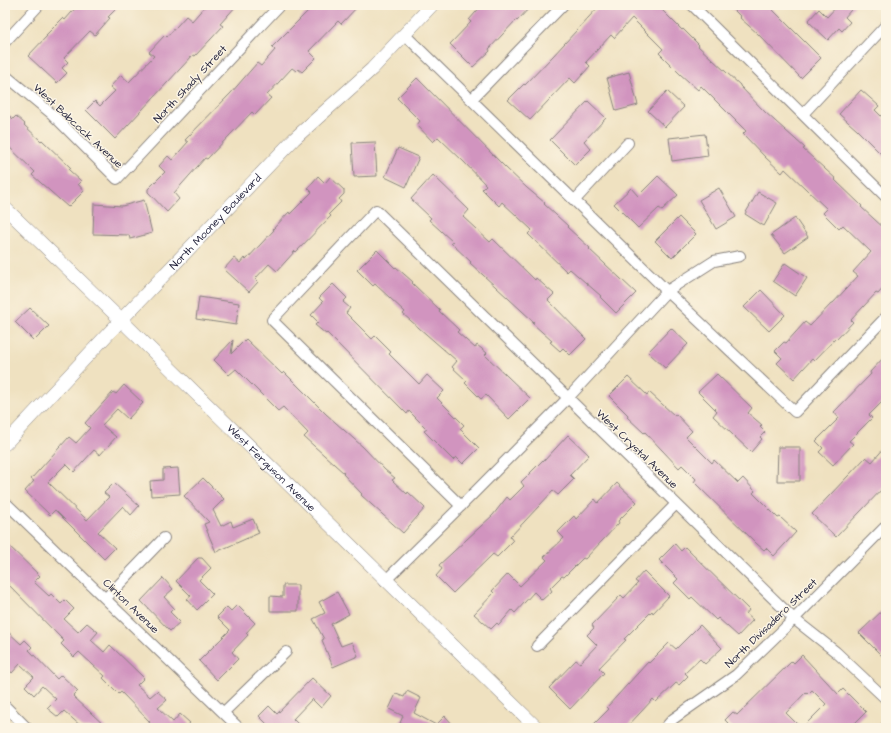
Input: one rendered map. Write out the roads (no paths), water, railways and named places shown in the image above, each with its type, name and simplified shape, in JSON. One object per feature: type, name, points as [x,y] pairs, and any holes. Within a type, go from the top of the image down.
[{"type":"street","points":[[5,42],[39,5]]},
{"type":"street","name":"North Shady Street","points":[[117,179],[280,5]]},
{"type":"street","name":"North Mooney Boulevard","points":[[5,444],[294,139],[372,69],[432,5]]},
{"type":"street","points":[[472,99],[563,5]]},
{"type":"street","points":[[692,5],[886,197]]},
{"type":"street","points":[[802,114],[886,26]]},
{"type":"street","points":[[405,35],[667,290],[795,412],[886,317]]},
{"type":"street","name":"West Babcock Avenue","points":[[5,75],[52,114],[117,179]]},
{"type":"street","points":[[575,200],[628,143]]},
{"type":"street","name":"West Ferguson Avenue","points":[[5,208],[537,728]]},
{"type":"street","name":"West Crystal Avenue","points":[[461,506],[272,320],[376,210],[794,619],[836,652],[886,699]]},
{"type":"street","points":[[385,581],[568,398],[667,290],[714,261],[740,256]]},
{"type":"street","name":"Clinton Avenue","points":[[5,502],[239,728]]},
{"type":"street","points":[[537,646],[676,504]]},
{"type":"street","name":"North Divisadero Street","points":[[665,728],[673,719],[736,675],[886,526]]},
{"type":"street","points":[[106,598],[164,538]]},
{"type":"street","points":[[224,712],[286,652]]},
{"type":"street","points":[[5,706],[27,728]]}]
